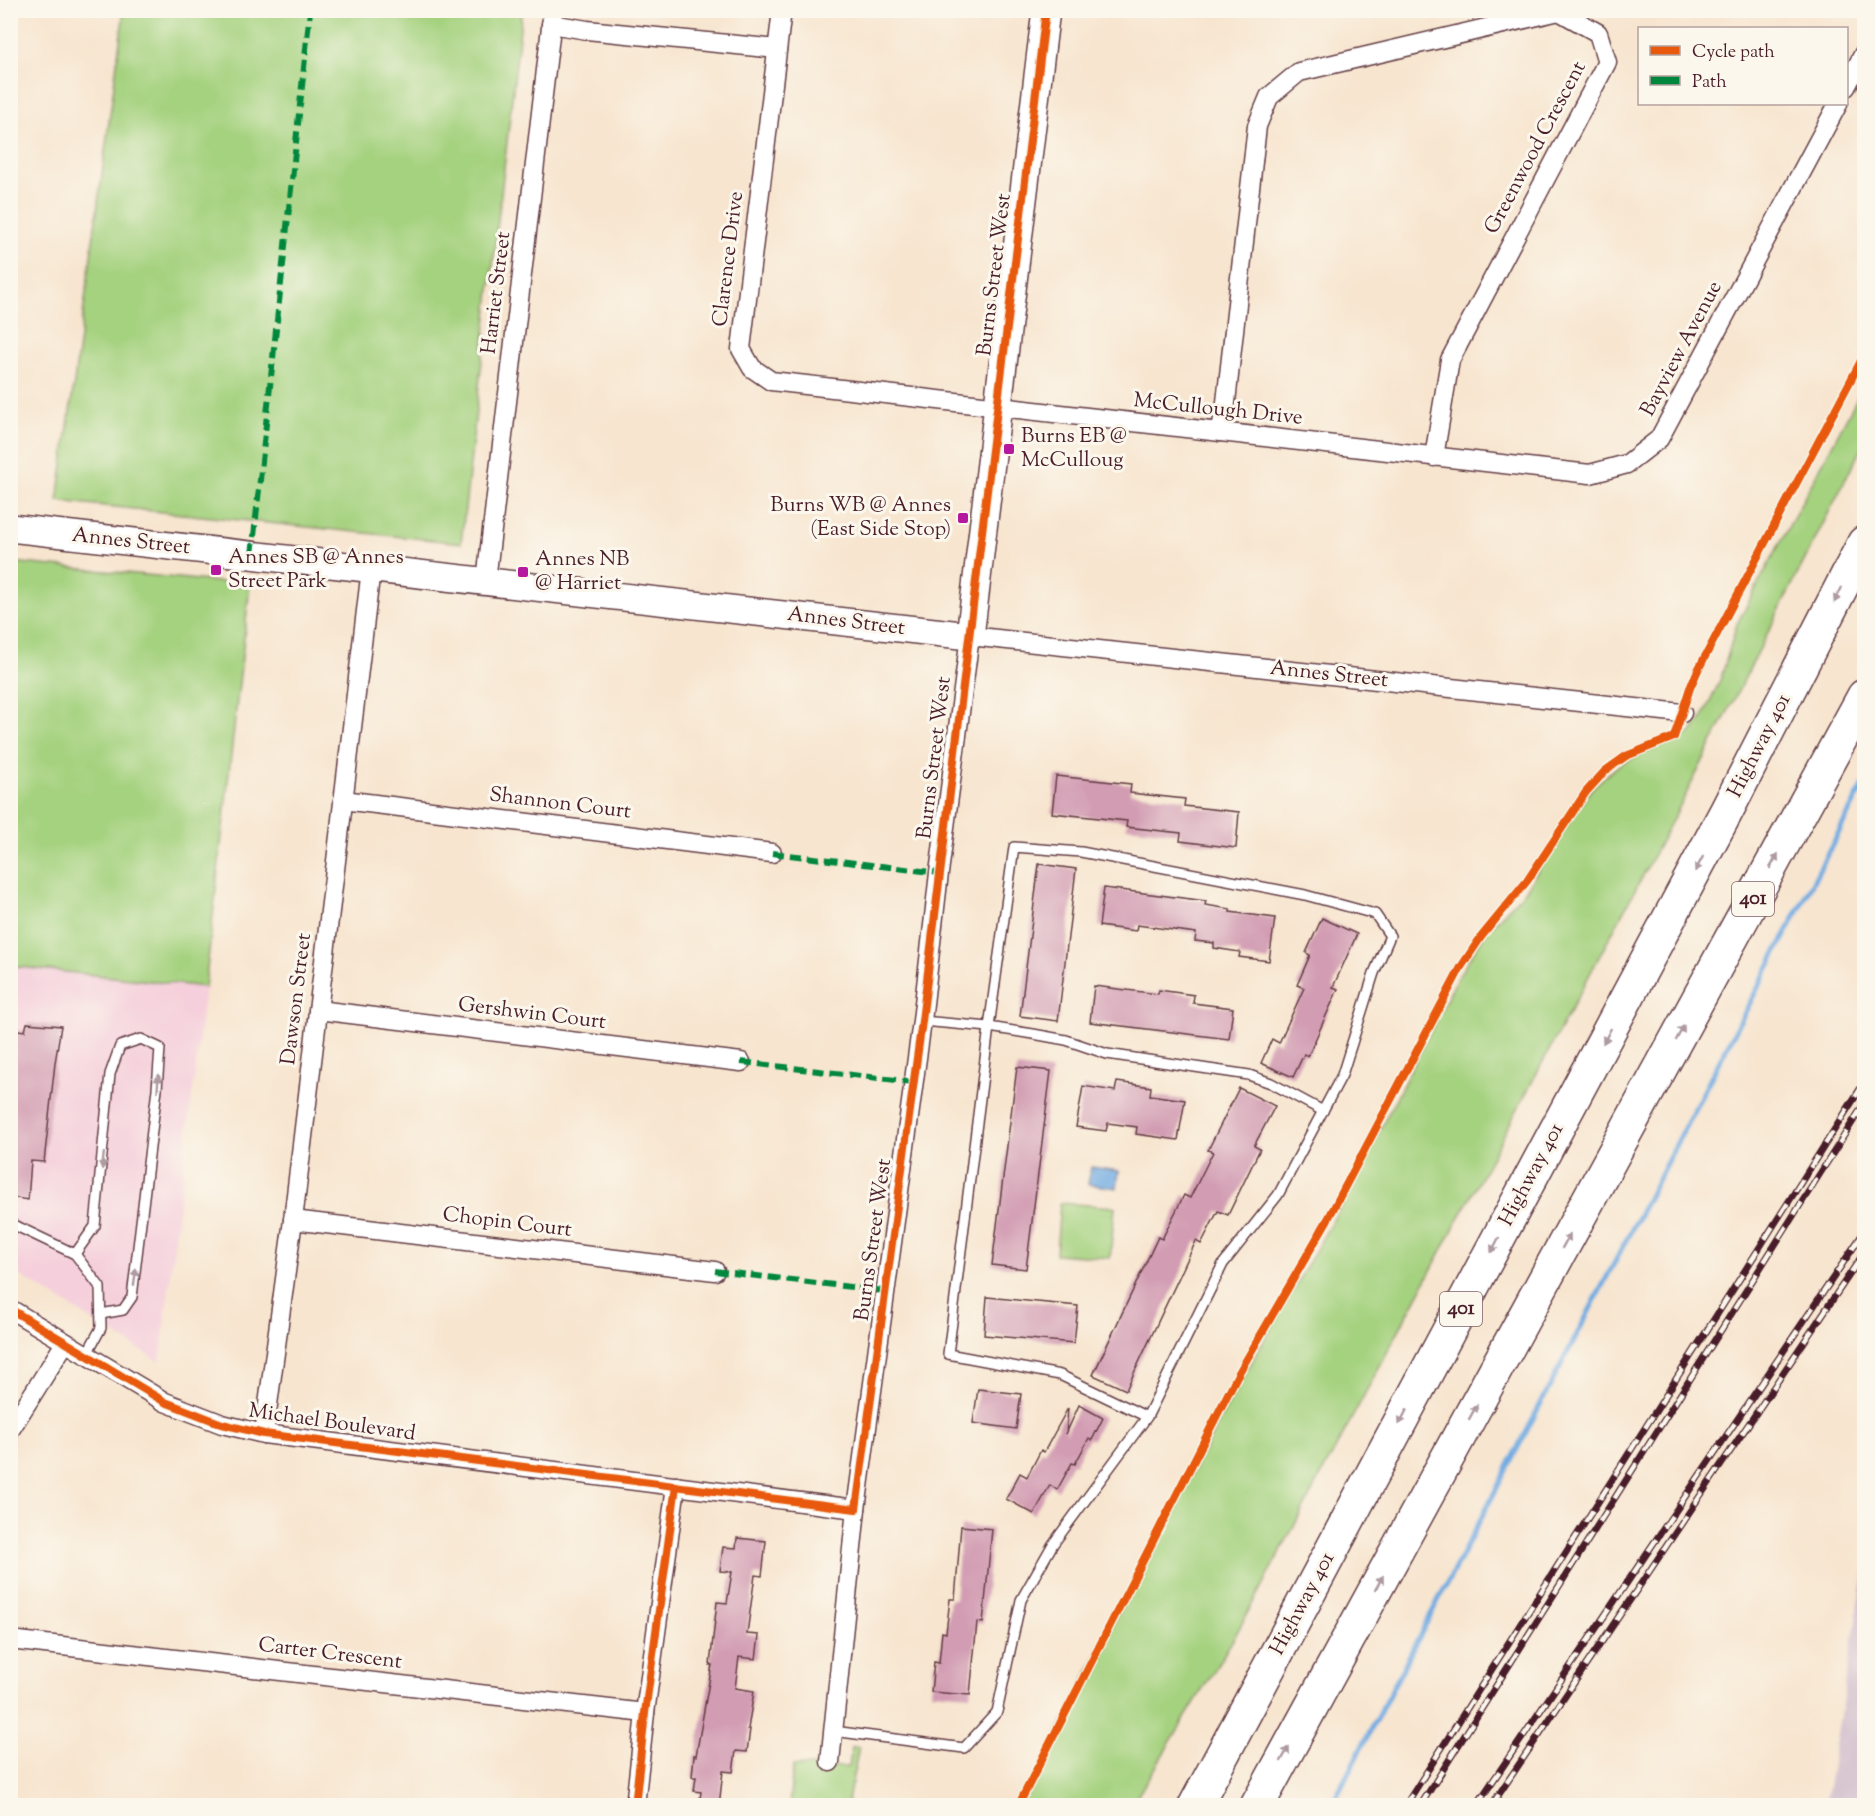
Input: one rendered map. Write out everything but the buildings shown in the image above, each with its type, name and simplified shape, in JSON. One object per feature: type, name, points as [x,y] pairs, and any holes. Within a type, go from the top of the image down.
[{"type":"highway","name":"Highway 401","points":[[1195,1806],[1726,812],[1864,543]]},
{"type":"highway","name":"401","points":[[1257,1806],[1864,696]]},
{"type":"street","name":"Clarence Drive","points":[[782,10],[741,349],[752,368],[771,381],[997,408]]},
{"type":"street","name":"Burns Street West","points":[[830,1762],[856,1509],[922,1022],[1046,10]]},
{"type":"street","name":"Greenwood Crescent","points":[[1220,432],[1225,411],[1257,126],[1269,97],[1299,72],[1559,11],[1598,33],[1607,62],[1450,360],[1434,457]]},
{"type":"street","points":[[552,17],[587,30],[777,49]]},
{"type":"street","name":"Harriet Street","points":[[486,581],[552,17]]},
{"type":"street","points":[[1848,83],[1864,53]]},
{"type":"street","name":"Bayview Avenue","points":[[1434,457],[1590,474],[1627,464],[1659,439],[1837,105]]},
{"type":"street","name":"McCullough Drive","points":[[997,408],[1434,457]]},
{"type":"street","name":"Annes Street","points":[[10,528],[1682,713]]},
{"type":"street","name":"Dawson Street","points":[[264,1434],[293,1220],[371,569]]},
{"type":"street","name":"Shannon Court","points":[[343,800],[772,853]]},
{"type":"street","name":"Gershwin Court","points":[[318,1010],[741,1062]]},
{"type":"street","name":"Chopin Court","points":[[293,1220],[715,1271]]},
{"type":"street","name":"Michael Boulevard","points":[[10,1309],[165,1402],[222,1424],[264,1434],[856,1509]]},
{"type":"street","points":[[10,1430],[65,1343]]},
{"type":"street","points":[[635,1806],[645,1713],[676,1486]]},
{"type":"street","name":"Carter Crescent","points":[[10,1640],[645,1713]]},
{"type":"lane","points":[[833,1731],[964,1748],[997,1712],[1021,1600],[1053,1544],[1147,1417],[1223,1264],[1278,1195],[1342,1075],[1374,973],[1389,936],[1376,914],[1305,896],[1081,852],[1014,847],[948,1354],[1060,1375],[1147,1417]]},
{"type":"lane","points":[[922,1022],[989,1027],[1066,1040],[1107,1054],[1249,1075],[1271,1083],[1323,1111]]},
{"type":"lane","points":[[75,1254],[95,1226],[111,1074],[120,1046],[141,1039],[160,1048],[134,1286],[132,1297],[123,1310],[101,1314]]},
{"type":"lane","points":[[10,1222],[75,1254],[100,1287],[101,1328],[86,1355]]},
{"type":"shaded area","points":[[11,966],[205,987],[160,1362],[11,1270]]},
{"type":"shaded area","points":[[1864,1573],[1864,1805],[1825,1805]]},
{"type":"green space","points":[[124,11],[522,11],[461,543],[58,501]]},
{"type":"green space","points":[[1864,385],[1864,443],[1681,804],[1234,1638],[1132,1805],[1022,1805],[1107,1635],[1237,1388],[1342,1204],[1459,975],[1487,931],[1526,890],[1562,831],[1592,788],[1620,764],[1691,733],[1703,717],[1721,678],[1737,624]]},
{"type":"green space","points":[[11,562],[250,585],[205,987],[11,966]]},
{"type":"green space","points":[[1060,1203],[1115,1207],[1110,1258],[1056,1254]]},
{"type":"green space","points":[[852,1747],[859,1747],[847,1805],[789,1806],[793,1766],[849,1767]]},
{"type":"water","points":[[1091,1167],[1119,1171],[1117,1188],[1088,1184]]},
{"type":"waterway","points":[[1331,1806],[1864,784]]},
{"type":"railway","points":[[1405,1806],[1864,1083]]},
{"type":"railway","points":[[1420,1806],[1864,1104]]},
{"type":"railway","points":[[1476,1806],[1864,1232]]},
{"type":"railway","points":[[1491,1806],[1864,1253]]},
{"type":"marked path","points":[[252,555],[310,11]]},
{"type":"marked path","points":[[772,853],[939,873]]},
{"type":"marked path","points":[[741,1062],[913,1082]]},
{"type":"marked path","points":[[715,1271],[885,1291]]},
{"type":"cycle path","points":[[10,1309],[165,1402],[222,1424],[264,1434],[856,1509],[922,1021],[1046,10]]},
{"type":"cycle path","points":[[1018,1806],[1237,1376],[1328,1219],[1461,967],[1481,937],[1527,881],[1586,792],[1605,771],[1626,756],[1674,737],[1698,670],[1864,355]]},
{"type":"cycle path","points":[[635,1806],[645,1713],[676,1486]]},
{"type":"place","name":"Burns EB @ McCulloug","points":[[1009,449]]},
{"type":"place","name":"Burns WB @ Annes (East Side Stop)","points":[[963,518]]},
{"type":"place","name":"Annes SB @ Annes Street Park","points":[[216,570]]},
{"type":"place","name":"Annes NB @ Harriet","points":[[523,572]]}]
